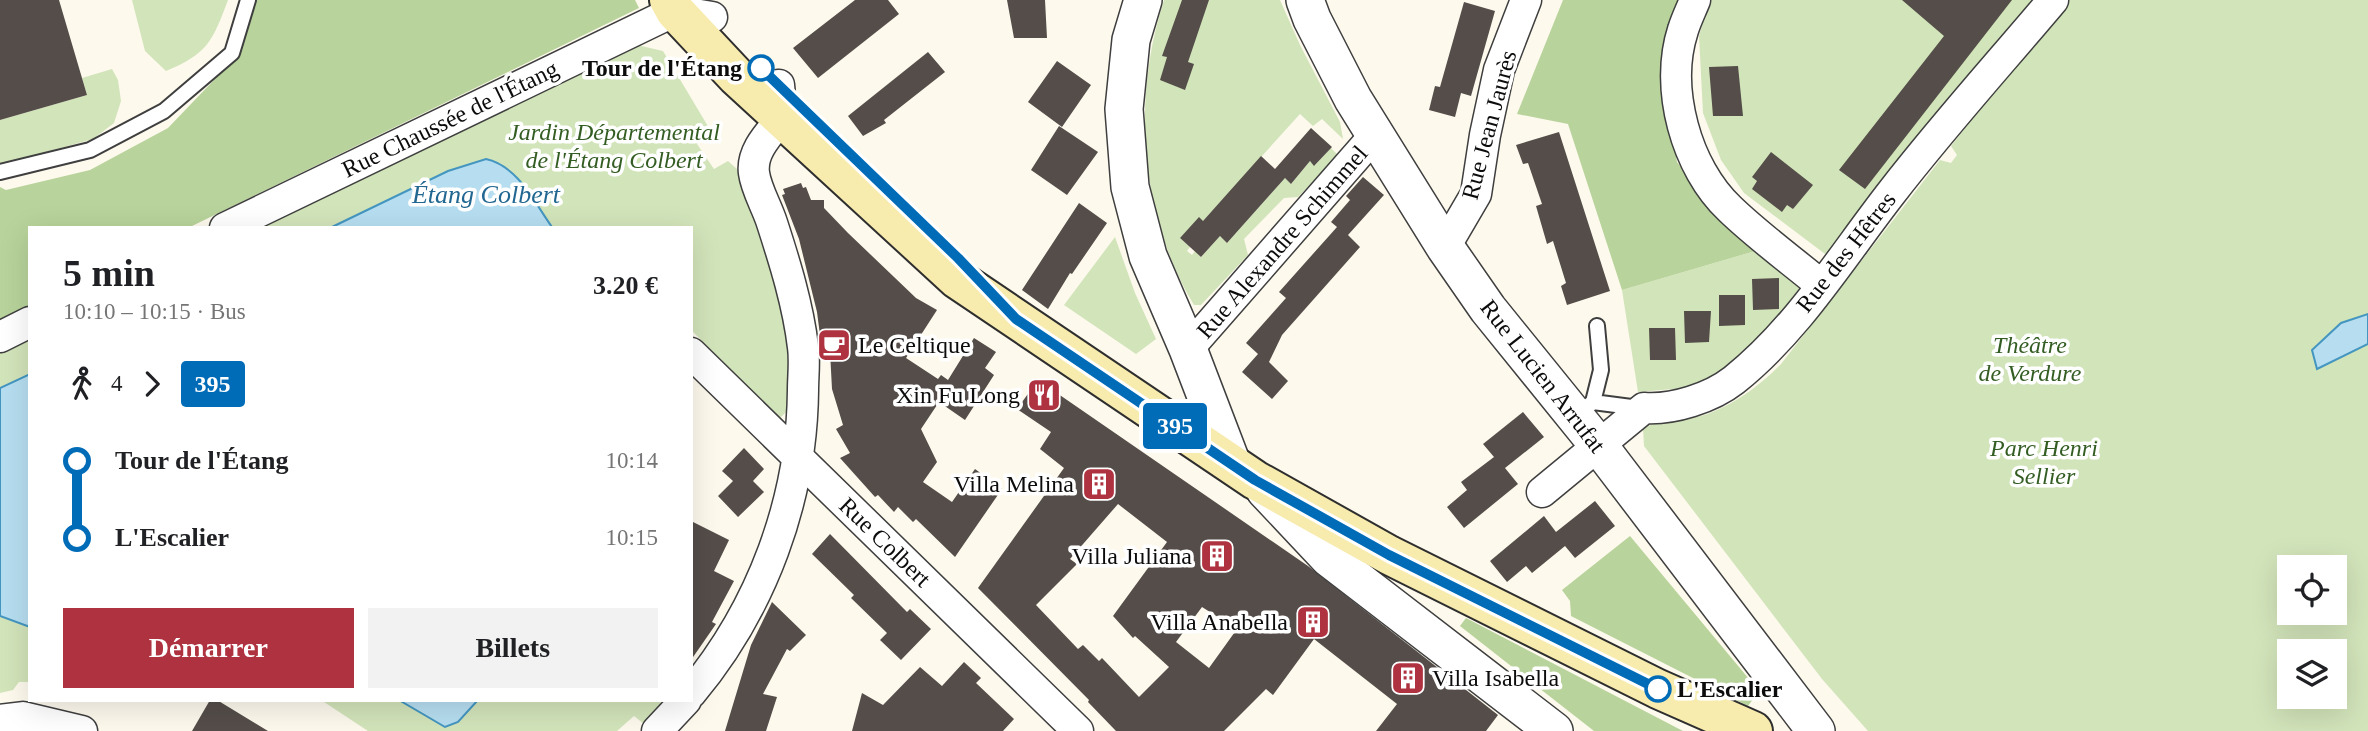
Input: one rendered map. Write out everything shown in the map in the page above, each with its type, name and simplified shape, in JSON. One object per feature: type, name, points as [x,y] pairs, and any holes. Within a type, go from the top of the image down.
[{"type":"main road","points":[[689,7],[736,76],[780,102],[957,279],[1243,472],[1389,555],[1658,689],[1753,731]]},
{"type":"street","points":[[1143,0],[1131,40],[1124,109],[1130,187],[1148,256],[1243,472],[1329,558],[1554,731]]},
{"type":"street","name":"Rue Lucien Arrufat","points":[[1305,0],[1311,19],[1375,135],[1445,247],[1488,309],[1584,409],[1599,446],[1815,731]]},
{"type":"street","name":"Rue Jean Jaurès","points":[[1445,247],[1476,194],[1499,70],[1526,0]]},
{"type":"street","points":[[1695,0],[1682,32],[1677,70],[1679,117],[1698,170],[1728,208],[1821,285]]},
{"type":"street","name":"Rue des Hêtres","points":[[1644,408],[1662,409],[1701,397],[1731,382],[1777,340],[1894,190],[2053,0]]},
{"type":"street","name":"Rue Chaussée de l'Étang","points":[[229,226],[689,7]]},
{"type":"street","points":[[693,691],[714,666],[748,610],[774,551],[788,507],[798,456],[803,416],[803,348],[791,287],[753,172],[758,149],[780,102]]},
{"type":"street","name":"Rue Alexandre Schimmel","points":[[1188,349],[1375,135]]},
{"type":"street","points":[[0,337],[28,323]]},
{"type":"street","name":"Rue Colbert","points":[[693,355],[1078,731]]},
{"type":"street","points":[[1542,492],[1644,408]]},
{"type":"street","points":[[657,731],[684,702]]},
{"type":"street","points":[[0,720],[23,717],[82,731]]},
{"type":"lane","points":[[0,172],[90,150],[164,111],[232,53],[248,0]]},
{"type":"lane","points":[[1597,326],[1601,370],[1584,409],[1644,408]]},
{"type":"green space","points":[[132,0],[228,0],[218,26],[207,44],[191,58],[166,71],[145,51]]},
{"type":"green space","points":[[255,0],[635,0],[639,8],[192,226],[28,226],[28,307],[0,320],[0,187],[6,190],[90,170],[168,128],[236,57]]},
{"type":"green space","points":[[1164,0],[1280,0],[1340,122],[1343,139],[1322,119],[1313,126],[1300,114],[1203,221],[1180,238],[1190,247],[1187,251],[1192,255],[1195,251],[1201,257],[1220,236],[1227,243],[1285,178],[1291,184],[1310,161],[1315,165],[1331,148],[1338,155],[1298,197],[1284,198],[1244,239],[1248,255],[1201,305],[1194,305],[1176,270],[1162,233],[1146,156],[1147,77]]},
{"type":"green space","points":[[1563,0],[1680,0],[1664,84],[1677,162],[1707,201],[1762,249],[1622,290],[1568,124],[1517,114]]},
{"type":"green space","points":[[1709,0],[2036,0],[1829,257],[1744,193],[1721,160],[1703,113],[1699,36]]},
{"type":"green space","name":"Parc Henri Sellier","points":[[2065,0],[2368,0],[2368,731],[1868,731],[1822,679],[1644,446],[1643,428],[1656,423],[1697,417],[1720,409],[1753,389],[1773,372],[1940,160],[1951,163],[1957,155],[1951,146]]},
{"type":"green space","name":"Jardin Départemental de l'Étang Colbert","points":[[637,45],[663,51],[712,133],[697,144],[714,169],[728,161],[737,169],[776,268],[784,307],[791,407],[780,418],[693,332],[693,226],[263,226]]},
{"type":"green space","points":[[112,69],[118,80],[121,101],[114,123],[93,139],[0,165],[0,120],[87,95],[82,78]]},
{"type":"green space","points":[[1115,237],[1135,293],[1156,339],[1136,354],[1064,305]]},
{"type":"green space","points":[[1762,249],[1800,287],[1799,299],[1781,325],[1720,375],[1685,388],[1638,392],[1622,290]]},
{"type":"green space","points":[[28,338],[28,682],[19,682],[13,690],[0,693],[0,351]]},
{"type":"green space","points":[[1630,536],[1759,691],[1748,706],[1571,616],[1570,601],[1562,590]]},
{"type":"green space","points":[[1466,618],[1683,731],[1594,731],[1460,626]]},
{"type":"green space","points":[[324,702],[660,702],[663,705],[644,724],[634,716],[617,731],[368,731]]},
{"type":"water","name":"Étang Colbert","points":[[486,159],[497,163],[516,177],[551,226],[334,226],[448,171]]},
{"type":"water","points":[[2368,314],[2368,344],[2317,369],[2312,350],[2341,323]]},
{"type":"water","points":[[28,375],[28,626],[0,616],[0,388]]},
{"type":"water","points":[[402,702],[476,702],[458,722],[445,727]]},
{"type":"building","points":[[0,0],[59,0],[87,95],[0,120]]},
{"type":"building","points":[[855,0],[888,0],[899,14],[818,78],[793,48]]},
{"type":"building","points":[[1007,0],[1045,0],[1047,38],[1014,38]]},
{"type":"building","points":[[1182,0],[1209,0],[1188,62],[1194,64],[1185,90],[1160,80],[1167,57],[1162,56]]},
{"type":"building","points":[[1902,0],[2012,0],[1865,189],[1839,170],[1944,36]]},
{"type":"building","points":[[1464,2],[1495,11],[1471,96],[1461,93],[1455,117],[1429,110],[1435,86],[1440,87]]},
{"type":"building","points":[[928,52],[945,72],[884,120],[886,123],[863,136],[848,116]]},
{"type":"building","points":[[1057,61],[1091,85],[1062,127],[1028,102]]},
{"type":"building","points":[[1738,66],[1743,116],[1713,116],[1709,67]]},
{"type":"building","points":[[1059,126],[1098,152],[1067,195],[1031,170]]},
{"type":"building","points":[[1311,128],[1332,147],[1314,166],[1310,161],[1291,184],[1285,178],[1227,243],[1220,236],[1201,257],[1180,238],[1199,217],[1203,221],[1261,156],[1275,169]]},
{"type":"building","points":[[1559,132],[1610,291],[1567,305],[1561,286],[1566,283],[1553,241],[1547,244],[1536,206],[1542,204],[1528,163],[1523,164],[1516,145]]},
{"type":"building","points":[[1771,152],[1813,185],[1793,209],[1787,205],[1782,212],[1752,189],[1757,181],[1752,177]]},
{"type":"building","points":[[1363,177],[1384,195],[1348,235],[1360,247],[1282,335],[1269,362],[1288,381],[1272,399],[1242,372],[1258,354],[1246,343],[1286,298],[1279,292],[1337,227],[1331,222],[1350,200],[1346,196]]},
{"type":"building","points":[[801,183],[803,188],[806,187],[811,200],[824,200],[824,208],[848,233],[916,298],[937,310],[906,358],[938,379],[941,375],[948,380],[974,338],[996,352],[985,368],[994,375],[965,420],[939,402],[921,429],[937,462],[923,482],[952,502],[975,469],[1002,489],[955,557],[916,519],[913,522],[898,507],[894,512],[878,495],[875,497],[840,458],[850,453],[836,429],[843,425],[832,389],[829,333],[820,335],[799,239],[782,195],[785,194],[783,189]]},
{"type":"building","points":[[1079,203],[1107,223],[1072,274],[1070,273],[1048,309],[1022,290]]},
{"type":"building","points":[[1779,278],[1779,309],[1753,310],[1752,279]]},
{"type":"building","points":[[1719,295],[1745,295],[1745,325],[1719,326]]},
{"type":"building","points":[[1684,311],[1711,311],[1709,342],[1685,343]]},
{"type":"building","points":[[1649,328],[1675,328],[1676,360],[1650,360]]},
{"type":"building","points":[[1038,380],[1308,566],[1498,715],[1486,731],[1376,731],[1397,704],[1314,639],[1273,695],[1266,689],[1224,731],[1116,731],[978,588],[1064,468],[1040,449],[1051,432],[1017,409]],"holes":[[[1118,504],[1167,542],[1113,616],[1133,638],[1135,636],[1169,667],[1139,697],[1102,658],[1099,661],[1083,645],[1078,649],[1036,605],[1077,564],[1070,559]],[[1202,607],[1237,629],[1209,668],[1176,642]]]},
{"type":"building","points":[[1523,412],[1544,437],[1505,468],[1518,484],[1464,528],[1447,507],[1467,490],[1461,482],[1494,457],[1483,444]]},
{"type":"building","points":[[744,448],[764,469],[753,481],[764,492],[738,517],[718,496],[733,481],[722,471]]},
{"type":"building","points":[[1595,501],[1615,526],[1575,558],[1565,546],[1532,573],[1526,566],[1507,582],[1490,561],[1544,516],[1556,532]]},
{"type":"building","points":[[693,522],[729,540],[714,571],[734,581],[712,622],[716,624],[693,657]]},
{"type":"building","points":[[830,534],[907,612],[910,609],[931,629],[901,660],[880,640],[887,633],[851,598],[854,595],[812,554]]},
{"type":"building","points":[[772,602],[806,635],[790,651],[787,649],[763,694],[777,697],[766,731],[725,731],[751,645]]},
{"type":"building","points":[[964,662],[981,678],[976,683],[1014,719],[1003,731],[852,731],[862,693],[883,705],[920,667],[942,686]]},
{"type":"building","points":[[209,702],[220,702],[268,731],[192,731]]},
{"type":"bus line","name":"395","points":[[761,68],[958,258],[1016,319],[1255,480],[1389,555],[1658,689]]},
{"type":"place","name":"Tour de l'Étang","points":[[761,68]]},
{"type":"place","name":"Le Celtique","points":[[834,345]]},
{"type":"place","name":"Xin Fu Long","points":[[1044,395]]},
{"type":"place","name":"Villa Melina","points":[[1099,484]]},
{"type":"place","name":"Villa Juliana","points":[[1217,556]]},
{"type":"place","name":"Villa Anabella","points":[[1313,622]]},
{"type":"place","name":"Villa Isabella","points":[[1408,678]]},
{"type":"place","name":"L'Escalier","points":[[1658,689]]},
{"type":"park label","name":"Théâtre de Verdure","points":[[2030,359]]}]
